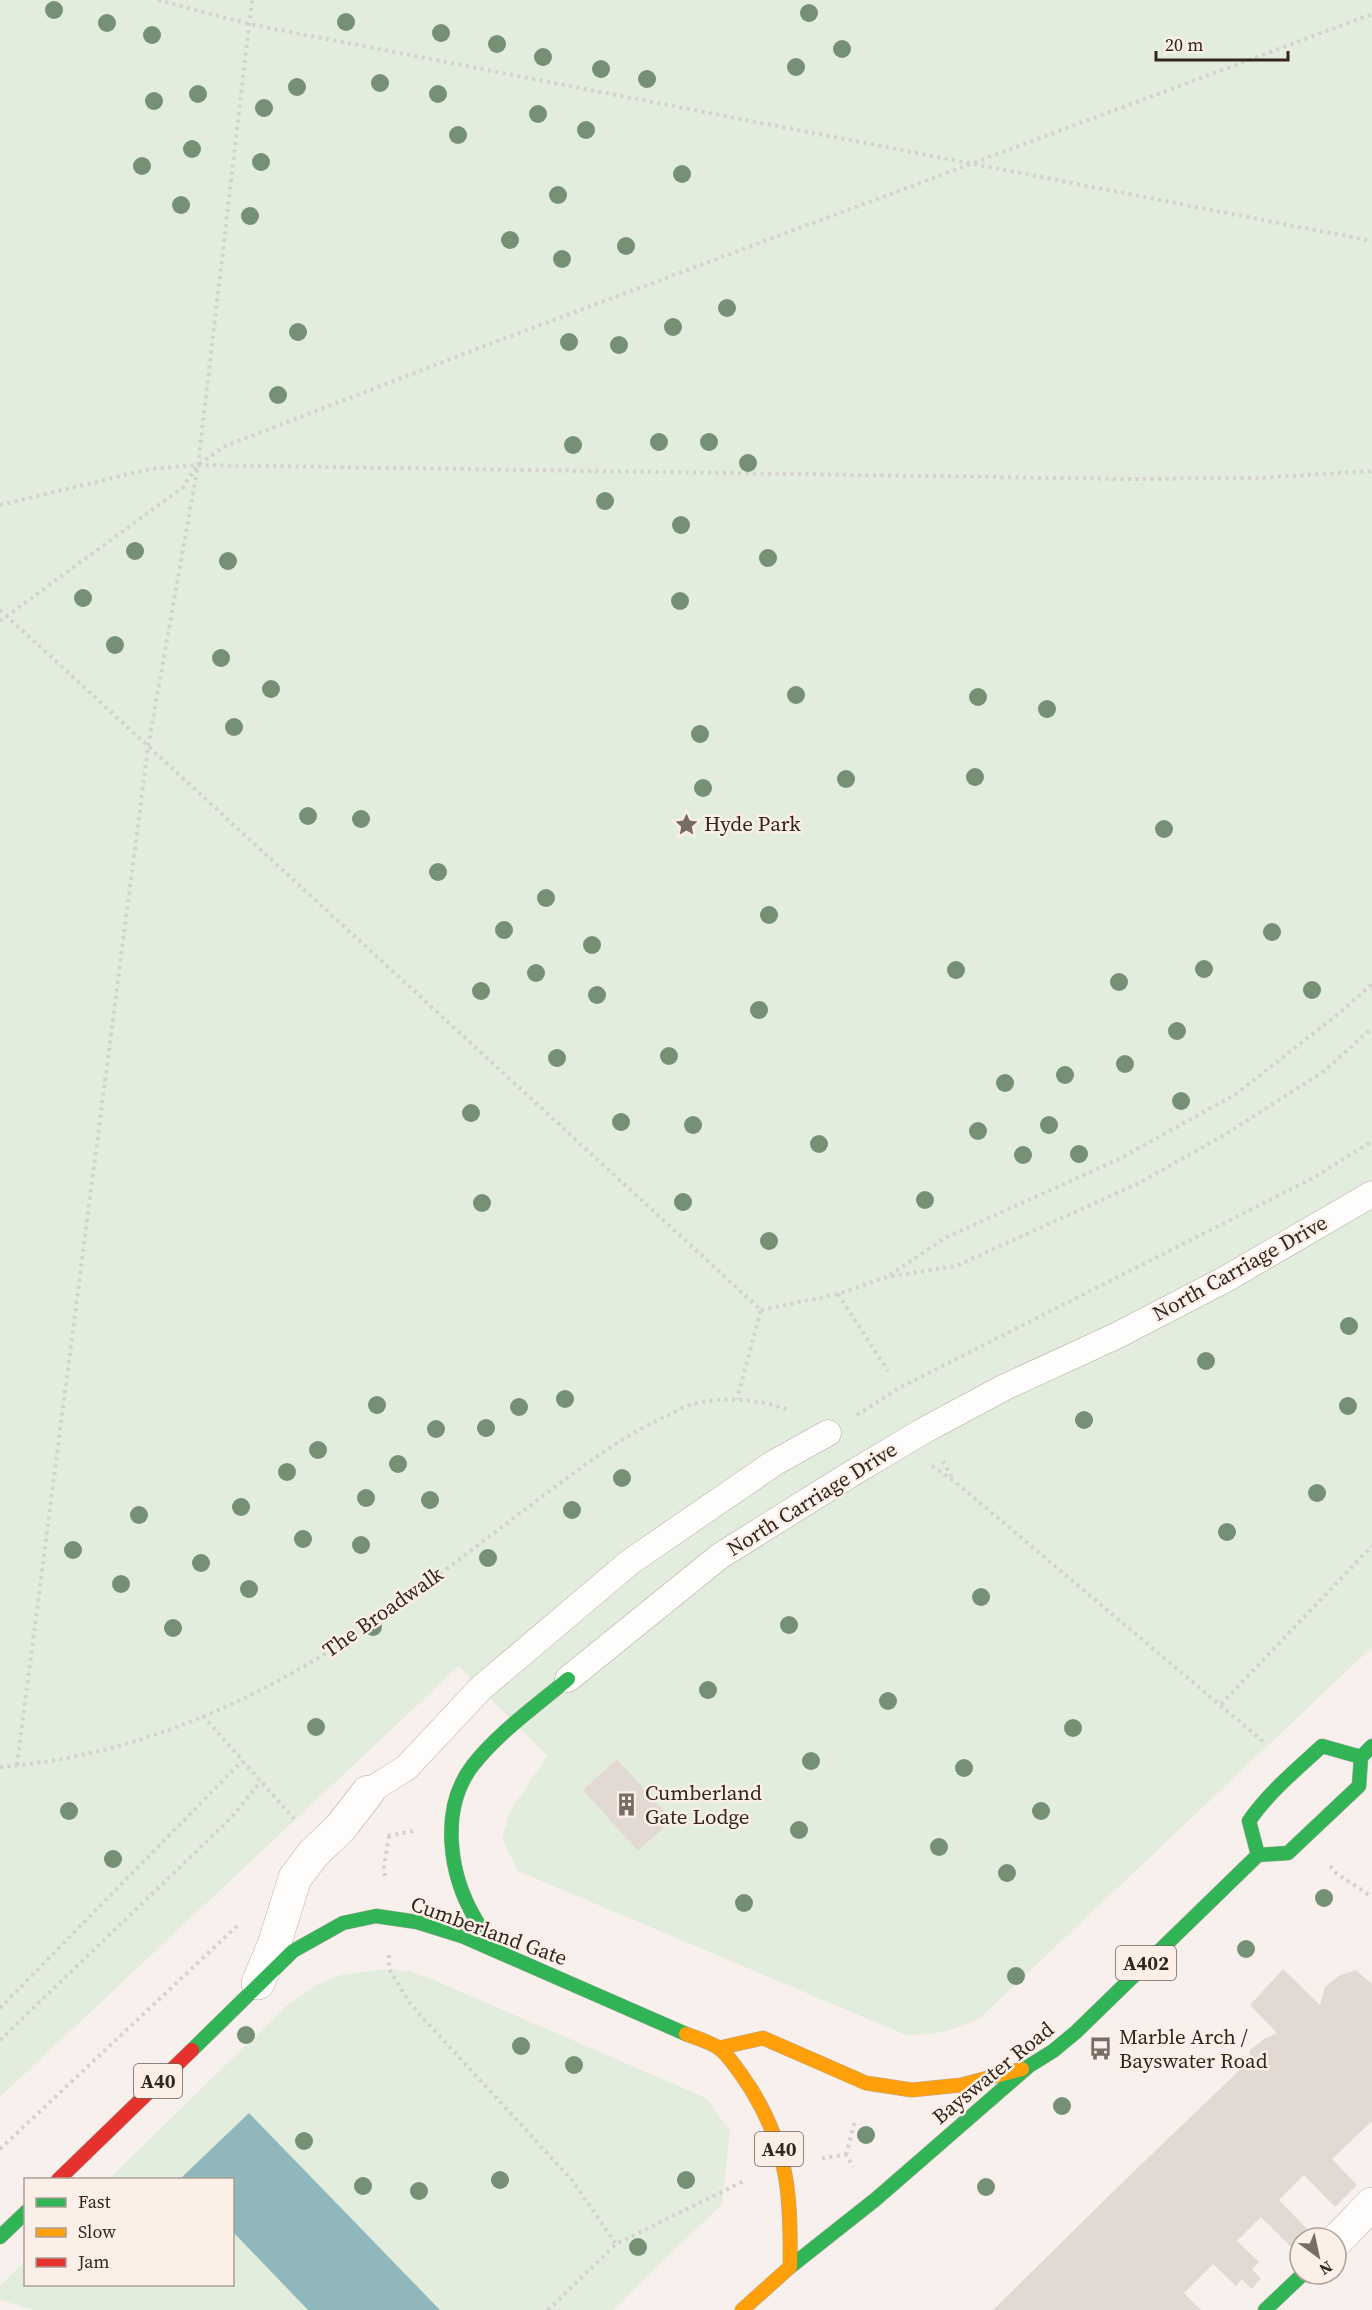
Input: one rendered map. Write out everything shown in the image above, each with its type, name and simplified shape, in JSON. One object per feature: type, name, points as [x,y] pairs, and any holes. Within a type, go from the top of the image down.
[{"type":"main road","name":"North Carriage Drive","points":[[501,1953],[473,1916],[461,1885],[453,1857],[454,1809],[459,1790],[472,1766],[567,1678]]},
{"type":"main road","points":[[1361,1757],[1322,1746],[1284,1781],[1249,1821],[1258,1854],[1288,1853],[1359,1786],[1361,1757],[1372,1746]]},
{"type":"main road","name":"Bayswater Road","points":[[742,2310],[1029,2066],[1053,2051],[1076,2031],[1258,1854]]},
{"type":"main road","name":"Cumberland Gate","points":[[60,2178],[293,1951],[325,1931],[360,1918],[374,1916],[436,1929],[501,1953],[719,2048],[737,2067],[760,2103],[775,2138],[784,2168],[790,2202],[790,2267]]},
{"type":"main road","name":"A402","points":[[719,2048],[763,2038],[866,2083],[912,2090],[961,2085],[1029,2066]]},
{"type":"main road","points":[[0,2237],[24,2214]]},
{"type":"main road","points":[[1265,2310],[1290,2286]]},
{"type":"street","points":[[258,1983],[274,1945],[295,1878],[313,1854],[341,1827],[368,1792]]},
{"type":"street","points":[[1348,2229],[1372,2204]]},
{"type":"street","points":[[1348,2248],[1372,2235]]},
{"type":"lane","name":"North Carriage Drive","points":[[567,1678],[720,1556],[923,1431],[1224,1280],[1372,1194]]},
{"type":"lane","points":[[368,1792],[408,1767],[481,1688],[630,1562],[774,1463],[828,1433]]},
{"type":"path","points":[[158,0],[249,24],[1372,241]]},
{"type":"path","points":[[17,1766],[148,747],[198,465],[252,0]]},
{"type":"path","points":[[0,621],[183,488],[198,465],[236,441],[1372,14]]},
{"type":"path","points":[[0,505],[150,469],[198,465],[1123,479],[1258,478],[1372,471]]},
{"type":"path","points":[[0,610],[761,1310]]},
{"type":"path","points":[[887,1277],[945,1238],[1121,1158],[1236,1094],[1338,1014],[1372,984]]},
{"type":"path","points":[[761,1310],[838,1294],[887,1277],[956,1266],[1139,1183],[1226,1134],[1324,1071],[1372,1028]]},
{"type":"path","name":"North Carriage Drive","points":[[828,1433],[899,1388],[1313,1178],[1372,1141]]},
{"type":"path","points":[[838,1294],[888,1371]]},
{"type":"path","points":[[737,1399],[761,1310]]},
{"type":"path","name":"The Broadwalk","points":[[0,1767],[90,1753],[165,1732],[245,1698],[337,1645],[400,1602],[591,1460],[652,1422],[693,1404],[737,1399],[789,1410],[808,1419],[828,1433]]},
{"type":"path","points":[[939,1454],[954,1481]]},
{"type":"path","points":[[926,1462],[954,1481],[1266,1743]]},
{"type":"path","points":[[1221,1704],[1372,1546]]},
{"type":"path","points":[[203,1716],[296,1821]]},
{"type":"path","points":[[0,2008],[242,1761]]},
{"type":"path","points":[[0,2040],[231,1818],[261,1781]]},
{"type":"path","points":[[384,1866],[389,1836],[418,1829]]},
{"type":"path","points":[[1326,1862],[1336,1873],[1372,1897]]},
{"type":"path","points":[[0,2149],[238,1924]]},
{"type":"path","points":[[389,1969],[411,2005],[572,2180],[616,2244]]},
{"type":"path","points":[[857,2115],[846,2155],[858,2176]]},
{"type":"path","points":[[826,2157],[846,2155]]},
{"type":"path","points":[[548,2310],[616,2244],[753,2176]]},
{"type":"green space","name":"Hyde Park","points":[[0,0],[1372,0],[1372,1647],[980,2018],[944,2031],[906,2035],[518,1871],[502,1839],[509,1813],[547,1756],[459,1666],[0,2097]]},
{"type":"green space","points":[[383,1969],[410,1971],[706,2098],[730,2131],[722,2204],[613,2310],[33,2310],[0,2300],[0,2286],[24,2262],[24,2286],[234,2286],[234,2178],[110,2178],[285,2007],[316,1985],[341,1975]]},
{"type":"water","points":[[249,2113],[440,2310],[308,2310],[234,2233],[234,2178],[181,2178]]},
{"type":"building","name":"Cumberland Gate Lodge","points":[[617,1759],[672,1820],[638,1851],[583,1790]]},
{"type":"building","points":[[1283,1969],[1320,2005],[1325,1987],[1340,1975],[1356,1970],[1372,1984],[1372,2121],[1332,2159],[1357,2185],[1335,2207],[1304,2175],[1279,2200],[1304,2226],[1288,2226],[1288,2244],[1261,2217],[1237,2241],[1259,2262],[1252,2269],[1261,2279],[1251,2289],[1242,2279],[1236,2286],[1213,2264],[1184,2293],[1201,2310],[993,2310],[1248,2062],[1250,2050],[1264,2039],[1277,2033],[1250,2005]]},
{"type":"traffic: fast","points":[[501,1953],[476,1920],[459,1883],[452,1842],[455,1801],[462,1782],[473,1765],[494,1741],[568,1679]]},
{"type":"traffic: fast","points":[[1258,1855],[1249,1821],[1283,1782],[1322,1746],[1361,1757]]},
{"type":"traffic: fast","points":[[790,2267],[876,2199],[1029,2066],[1053,2051],[1076,2032],[1258,1855],[1288,1853],[1359,1786],[1361,1757],[1372,1746]]},
{"type":"traffic: fast","points":[[192,2050],[293,1951],[343,1923],[376,1916],[417,1922],[462,1936],[686,2034]]},
{"type":"traffic: fast","points":[[0,2237],[24,2214]]},
{"type":"traffic: fast","points":[[1265,2310],[1290,2286]]},
{"type":"traffic: slow","points":[[686,2034],[716,2047],[737,2068],[764,2112],[773,2133],[785,2175],[790,2218],[790,2267],[742,2310]]},
{"type":"traffic: slow","points":[[719,2048],[763,2038],[866,2083],[912,2090],[961,2085],[1022,2069]]},
{"type":"traffic: jam","points":[[60,2178],[192,2050]]},
{"type":"place","name":"Hyde Park","points":[[686,824]]},
{"type":"place","name":"Cumberland Gate Lodge","points":[[627,1805]]},
{"type":"place","name":"Marble Arch / Bayswater Road","points":[[1101,2049]]}]
